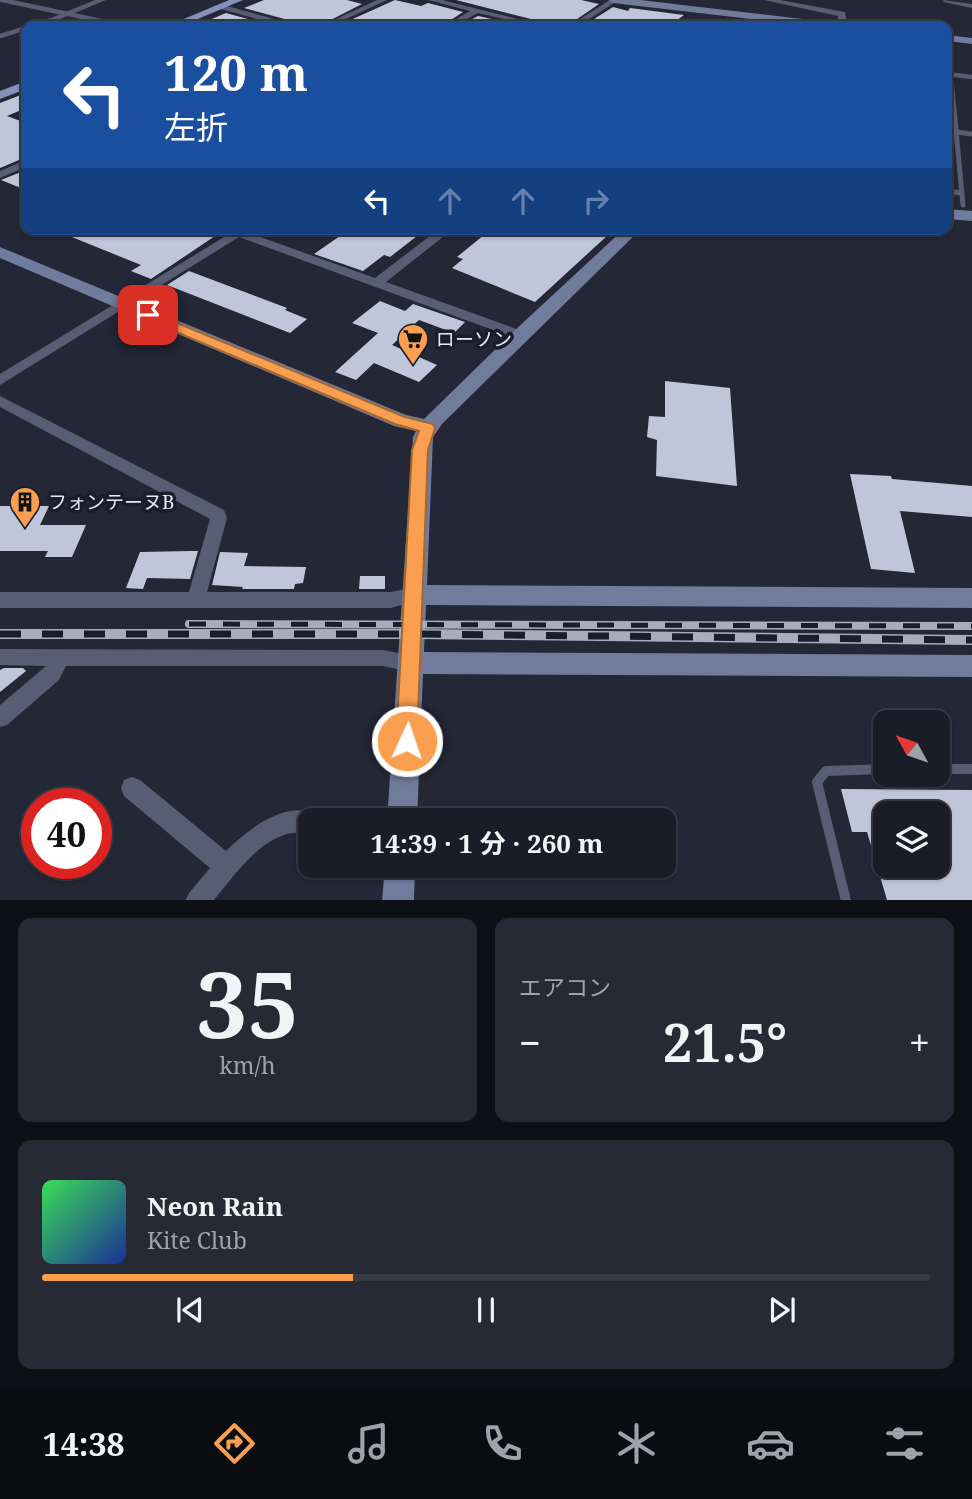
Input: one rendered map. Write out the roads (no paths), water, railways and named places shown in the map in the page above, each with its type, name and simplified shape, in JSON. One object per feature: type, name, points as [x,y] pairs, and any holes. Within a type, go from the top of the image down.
[{"type":"main road","points":[[185,21],[238,0]]},
{"type":"main road","points":[[0,95],[21,87]]},
{"type":"street","points":[[50,20],[102,0]]},
{"type":"street","points":[[336,21],[383,0]]},
{"type":"street","points":[[432,0],[520,21]]},
{"type":"street","points":[[581,21],[614,0],[796,21]]},
{"type":"street","points":[[768,0],[842,14],[844,21]]},
{"type":"street","points":[[947,0],[972,6]]},
{"type":"street","points":[[458,21],[477,11]]},
{"type":"street","points":[[952,38],[972,41]]},
{"type":"street","points":[[0,174],[21,165]]},
{"type":"street","points":[[0,380],[228,235]]},
{"type":"street","points":[[249,235],[520,335]]},
{"type":"street","points":[[377,283],[439,235]]},
{"type":"street","points":[[404,808],[420,450],[428,428],[520,335],[627,235]]},
{"type":"street","points":[[0,252],[401,421],[428,428]]},
{"type":"street","points":[[0,401],[218,515],[196,600]]},
{"type":"street","points":[[0,600],[391,600],[414,595],[972,598]]},
{"type":"street","points":[[0,657],[383,658],[411,663],[972,666]]},
{"type":"street","points":[[0,718],[52,674],[60,657]]},
{"type":"street","points":[[132,788],[227,867]]},
{"type":"street","points":[[198,900],[227,867],[265,833],[285,823],[298,822]]},
{"type":"street","points":[[398,900],[399,878]]},
{"type":"lane","points":[[2,0],[100,21]]},
{"type":"lane","points":[[15,3],[24,0]]},
{"type":"lane","points":[[222,7],[273,21]]},
{"type":"lane","points":[[0,36],[21,30]]},
{"type":"lane","points":[[952,74],[972,77]]},
{"type":"lane","points":[[952,99],[962,193],[967,211]]},
{"type":"lane","points":[[956,132],[972,134]]},
{"type":"lane","points":[[952,192],[962,193]]},
{"type":"lane","points":[[846,900],[817,782],[826,771],[873,769]]},
{"type":"lane","points":[[950,769],[972,769]]},
{"type":"railway","points":[[189,624],[972,626]]},
{"type":"railway","points":[[0,634],[413,634],[972,640]]},
{"type":"place","name":"ローソン","points":[[413,366]]},
{"type":"place","name":"フォンテーヌB","points":[[25,529]]}]
